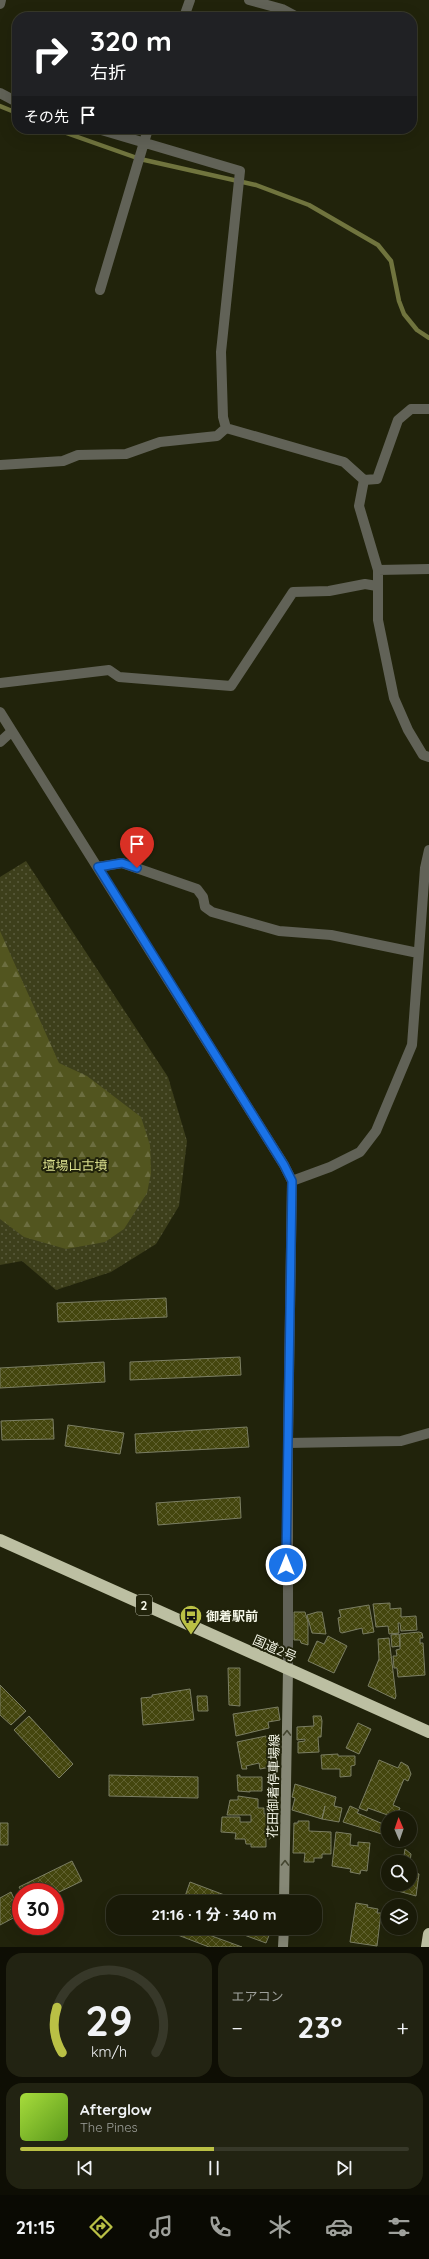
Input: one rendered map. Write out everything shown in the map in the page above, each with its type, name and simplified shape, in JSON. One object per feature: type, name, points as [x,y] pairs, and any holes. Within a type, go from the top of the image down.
[{"type":"highway","name":"国道2号","points":[[0,1540],[429,1732]]},
{"type":"highway","points":[[427,1947],[429,1934]]},
{"type":"main road","name":"花田御着停車場線","points":[[284,1895],[288,1669]]},
{"type":"main road","points":[[283,1947],[284,1935]]},
{"type":"street","points":[[0,4],[1,0]]},
{"type":"street","points":[[186,12],[190,0]]},
{"type":"street","points":[[249,0],[288,12]]},
{"type":"street","points":[[0,93],[12,99]]},
{"type":"street","points":[[114,134],[240,171],[221,352],[223,416],[226,428]]},
{"type":"street","points":[[100,290],[146,134]]},
{"type":"street","points":[[226,428],[344,462],[364,480],[377,480],[398,420],[411,409],[429,409]]},
{"type":"street","points":[[0,465],[63,461],[78,455],[126,454],[160,442],[217,436],[226,428]]},
{"type":"street","points":[[364,480],[359,506],[378,570],[378,620],[394,698],[408,730],[419,749],[423,755],[429,757]]},
{"type":"street","points":[[378,570],[429,569]]},
{"type":"street","points":[[0,682],[109,670],[119,677],[231,686],[293,592],[329,591],[364,584],[377,586]]},
{"type":"street","points":[[0,712],[11,732],[98,867],[284,1165],[292,1181],[288,1443],[288,1669]]},
{"type":"street","points":[[0,742],[11,732]]},
{"type":"street","points":[[292,1181],[330,1167],[360,1152],[376,1130],[412,1045],[425,868],[429,850]]},
{"type":"street","points":[[98,867],[122,863],[197,889],[203,896],[205,907],[212,912],[279,931],[331,935],[418,953]]},
{"type":"street","points":[[288,1443],[402,1441],[429,1433]]},
{"type":"green space","points":[[26,861],[168,1077],[187,1141],[179,1206],[156,1244],[111,1272],[56,1290],[22,1261],[0,1265],[0,877]]},
{"type":"green space","name":"壇場山古墳","points":[[0,931],[59,1063],[87,1076],[141,1117],[150,1145],[151,1173],[147,1193],[124,1229],[105,1242],[66,1249],[24,1237],[0,1219]]},
{"type":"building","points":[[166,1298],[167,1317],[58,1322],[57,1303]]},
{"type":"building","points":[[240,1357],[241,1375],[130,1380],[130,1362]]},
{"type":"building","points":[[104,1362],[105,1382],[0,1388],[0,1368]]},
{"type":"building","points":[[53,1419],[54,1439],[2,1440],[1,1421]]},
{"type":"building","points":[[68,1425],[124,1433],[120,1454],[65,1446]]},
{"type":"building","points":[[247,1427],[249,1447],[136,1453],[135,1434]]},
{"type":"building","points":[[240,1497],[241,1518],[158,1525],[156,1503]]},
{"type":"building","points":[[390,1603],[390,1609],[401,1608],[401,1617],[416,1616],[417,1630],[401,1631],[400,1623],[398,1623],[399,1633],[389,1634],[388,1626],[376,1627],[373,1604]]},
{"type":"building","points":[[369,1605],[374,1632],[363,1634],[362,1628],[342,1633],[340,1632],[338,1618],[341,1617],[339,1610]]},
{"type":"building","points":[[294,1612],[305,1612],[308,1622],[308,1645],[301,1643],[300,1640],[294,1640]]},
{"type":"building","points":[[322,1612],[326,1634],[312,1633],[307,1615]]},
{"type":"building","points":[[422,1633],[423,1638],[420,1638],[420,1643],[423,1643],[425,1675],[398,1677],[397,1668],[394,1668],[393,1656],[397,1656],[396,1650],[400,1649],[400,1634]]},
{"type":"building","points":[[399,1634],[400,1646],[392,1647],[391,1635]]},
{"type":"building","points":[[328,1636],[347,1646],[334,1673],[308,1661],[317,1641],[324,1644]]},
{"type":"building","points":[[389,1638],[396,1696],[395,1699],[368,1686],[379,1659],[378,1639]]},
{"type":"building","points":[[228,1668],[240,1668],[240,1706],[229,1705]]},
{"type":"building","points":[[0,1685],[26,1711],[11,1725],[0,1715]]},
{"type":"building","points":[[190,1689],[194,1720],[143,1725],[141,1698]]},
{"type":"building","points":[[197,1696],[207,1696],[208,1711],[198,1711]]},
{"type":"building","points":[[278,1707],[280,1720],[268,1722],[269,1728],[236,1736],[233,1714]]},
{"type":"building","points":[[29,1716],[73,1764],[59,1778],[14,1730]]},
{"type":"building","points":[[313,1716],[321,1716],[322,1721],[321,1737],[318,1737],[319,1752],[298,1753],[298,1742],[305,1741],[305,1739],[297,1740],[297,1727],[314,1726]]},
{"type":"building","points":[[358,1723],[371,1729],[359,1754],[346,1748]]},
{"type":"building","points":[[266,1736],[273,1760],[270,1760],[271,1767],[260,1769],[259,1763],[246,1766],[247,1769],[242,1769],[237,1742]]},
{"type":"building","points":[[278,1736],[280,1748],[269,1749],[268,1737]]},
{"type":"building","points":[[338,1754],[338,1756],[355,1756],[355,1765],[351,1766],[351,1776],[340,1777],[340,1769],[322,1769],[321,1755]]},
{"type":"building","points":[[379,1760],[398,1768],[401,1762],[408,1766],[411,1774],[408,1781],[404,1779],[393,1805],[400,1808],[399,1811],[381,1811],[381,1813],[368,1808],[367,1811],[359,1808]]},
{"type":"building","points":[[109,1775],[198,1777],[198,1798],[109,1796]]},
{"type":"building","points":[[237,1775],[240,1775],[240,1777],[262,1777],[262,1791],[238,1791]]},
{"type":"building","points":[[295,1784],[336,1797],[334,1806],[342,1808],[339,1822],[322,1819],[292,1810],[295,1798],[292,1797]]},
{"type":"building","points":[[238,1796],[258,1799],[258,1808],[264,1808],[264,1814],[270,1814],[270,1839],[266,1838],[266,1847],[251,1847],[251,1844],[246,1844],[245,1839],[235,1839],[236,1833],[221,1832],[222,1817],[240,1817],[240,1822],[251,1822],[251,1815],[227,1815],[230,1800],[238,1800]]},
{"type":"building","points":[[350,1806],[359,1810],[357,1813],[381,1823],[381,1834],[343,1822]]},
{"type":"building","points":[[298,1821],[309,1821],[309,1831],[331,1832],[331,1854],[322,1854],[322,1858],[314,1858],[314,1862],[304,1862],[305,1853],[293,1853],[294,1823],[298,1823]]},
{"type":"building","points":[[0,1823],[8,1823],[8,1845],[0,1845]]},
{"type":"building","points":[[336,1832],[351,1834],[350,1845],[358,1846],[358,1842],[370,1843],[367,1871],[361,1870],[360,1874],[350,1872],[351,1869],[332,1866]]},
{"type":"building","points":[[405,1849],[411,1854],[411,1855],[404,1855]]},
{"type":"building","points":[[72,1861],[82,1881],[64,1890],[64,1883],[27,1883]]},
{"type":"building","points":[[417,1873],[419,1874],[417,1889]]},
{"type":"building","points":[[190,1882],[224,1895],[185,1895]]},
{"type":"building","points":[[398,1891],[417,1891],[416,1896]]},
{"type":"building","points":[[11,1892],[12,1894],[12,1919],[0,1925],[0,1898]]},
{"type":"building","points":[[356,1903],[368,1905],[367,1907],[378,1909],[377,1913],[381,1913],[377,1946],[350,1942]]},
{"type":"building","points":[[178,1935],[209,1935],[242,1947],[209,1947]]},
{"type":"building","points":[[244,1935],[269,1935],[266,1943]]},
{"type":"waterway","points":[[0,106],[12,111]]},
{"type":"waterway","points":[[69,134],[140,159],[256,185],[309,205],[378,245],[391,261],[399,301],[404,314],[417,330],[429,338]]},
{"type":"place","name":"御着駅前","points":[[191,1636]]},
{"type":"route","points":[[137,868],[122,863],[98,867],[284,1165],[292,1181],[292,1267],[286,1565]]}]
